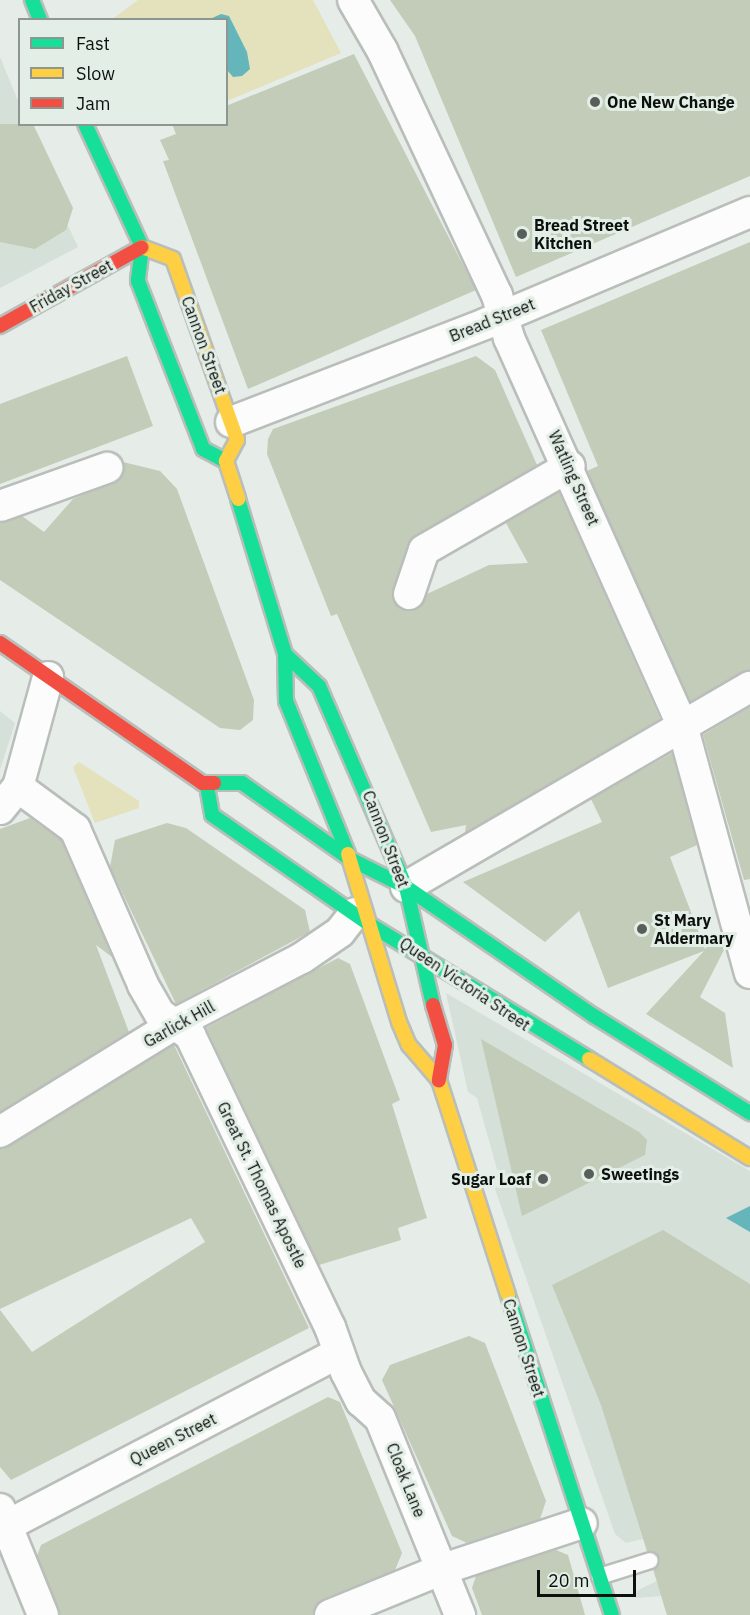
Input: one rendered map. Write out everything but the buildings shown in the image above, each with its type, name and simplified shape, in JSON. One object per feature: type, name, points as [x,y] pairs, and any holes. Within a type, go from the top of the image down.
[{"type":"street","points":[[32,0],[39,18]]},
{"type":"street","name":"Watling Street","points":[[353,0],[382,50],[504,316],[682,725],[750,973]]},
{"type":"street","points":[[86,126],[142,246],[138,280],[203,449],[226,461]]},
{"type":"street","name":"Bread Street","points":[[231,422],[504,316],[750,212]]},
{"type":"street","name":"Friday Street","points":[[0,326],[142,246]]},
{"type":"street","name":"Cannon Street","points":[[142,246],[173,259],[231,422],[237,440],[226,461],[285,654],[286,701],[350,859],[362,919],[405,1038],[439,1080],[612,1615]]},
{"type":"street","points":[[409,594],[424,550],[570,466]]},
{"type":"street","points":[[0,506],[107,468]]},
{"type":"street","points":[[0,643],[207,786],[242,783],[350,859],[406,887],[594,1016],[750,1113]]},
{"type":"street","name":"Cannon Street","points":[[285,654],[319,686],[406,887],[416,948],[445,1045],[439,1080]]},
{"type":"street","points":[[9,798],[48,677]]},
{"type":"street","points":[[406,887],[750,687]]},
{"type":"street","name":"Queen Victoria Street","points":[[207,786],[212,814],[362,919],[416,948],[522,1023],[750,1158]]},
{"type":"street","name":"Great St. Thomas Apostle","points":[[9,798],[68,820],[84,848],[143,985],[160,1014],[190,1035],[338,1353]]},
{"type":"street","name":"Garlick Hill","points":[[0,1132],[175,1024],[302,958],[362,919]]},
{"type":"street","name":"Queen Street","points":[[4,1517],[338,1353]]},
{"type":"street","name":"Cloak Lane","points":[[338,1353],[361,1401],[380,1418],[460,1615]]},
{"type":"street","points":[[4,1517],[44,1615]]},
{"type":"street","points":[[330,1615],[443,1569],[582,1523]]},
{"type":"lane","points":[[599,1576],[650,1560]]},
{"type":"shaded area","points":[[0,57],[18,101],[18,126],[21,126],[78,247],[0,288]]},
{"type":"shaded area","points":[[0,711],[15,723],[0,770]]},
{"type":"shaded area","points":[[446,993],[750,1171],[750,1615],[667,1615],[661,1596],[636,1598],[636,1591],[657,1581],[643,1539],[626,1543],[615,1534],[495,1189],[500,1180],[477,1098],[468,1092]]},
{"type":"green space","points":[[138,0],[313,0],[341,53],[228,101],[228,18],[114,18]]},
{"type":"green space","points":[[79,762],[139,801],[139,808],[95,823],[73,767]]},
{"type":"water","points":[[221,14],[229,16],[247,52],[250,69],[242,76],[233,77],[228,71],[228,18],[212,18]]},
{"type":"water","points":[[750,1206],[750,1232],[726,1218]]},
{"type":"traffic: fast","points":[[32,0],[39,18]]},
{"type":"traffic: fast","points":[[86,126],[142,247],[138,281],[203,449],[226,461]]},
{"type":"traffic: fast","points":[[238,499],[285,654],[286,701],[348,854]]},
{"type":"traffic: fast","points":[[285,654],[319,686],[406,887],[433,1005]]},
{"type":"traffic: fast","points":[[214,783],[242,783],[350,859],[406,887],[594,1016],[750,1113]]},
{"type":"traffic: fast","points":[[207,786],[212,815],[369,924],[589,1059]]},
{"type":"traffic: fast","points":[[508,1295],[612,1615]]},
{"type":"traffic: slow","points":[[142,247],[173,259],[237,440],[226,461],[238,499]]},
{"type":"traffic: slow","points":[[348,854],[399,1022],[409,1045],[439,1080],[508,1295]]},
{"type":"traffic: slow","points":[[589,1059],[750,1158]]},
{"type":"traffic: jam","points":[[0,326],[142,247]]},
{"type":"traffic: jam","points":[[0,643],[202,783],[214,783]]},
{"type":"traffic: jam","points":[[433,1005],[445,1045],[439,1080]]},
{"type":"place","name":"One New Change","points":[[595,102]]},
{"type":"place","name":"Bread Street Kitchen","points":[[522,234]]},
{"type":"place","name":"St Mary Aldermary","points":[[642,929]]},
{"type":"place","name":"Sweetings","points":[[589,1174]]},
{"type":"place","name":"Sugar Loaf","points":[[543,1179]]}]
